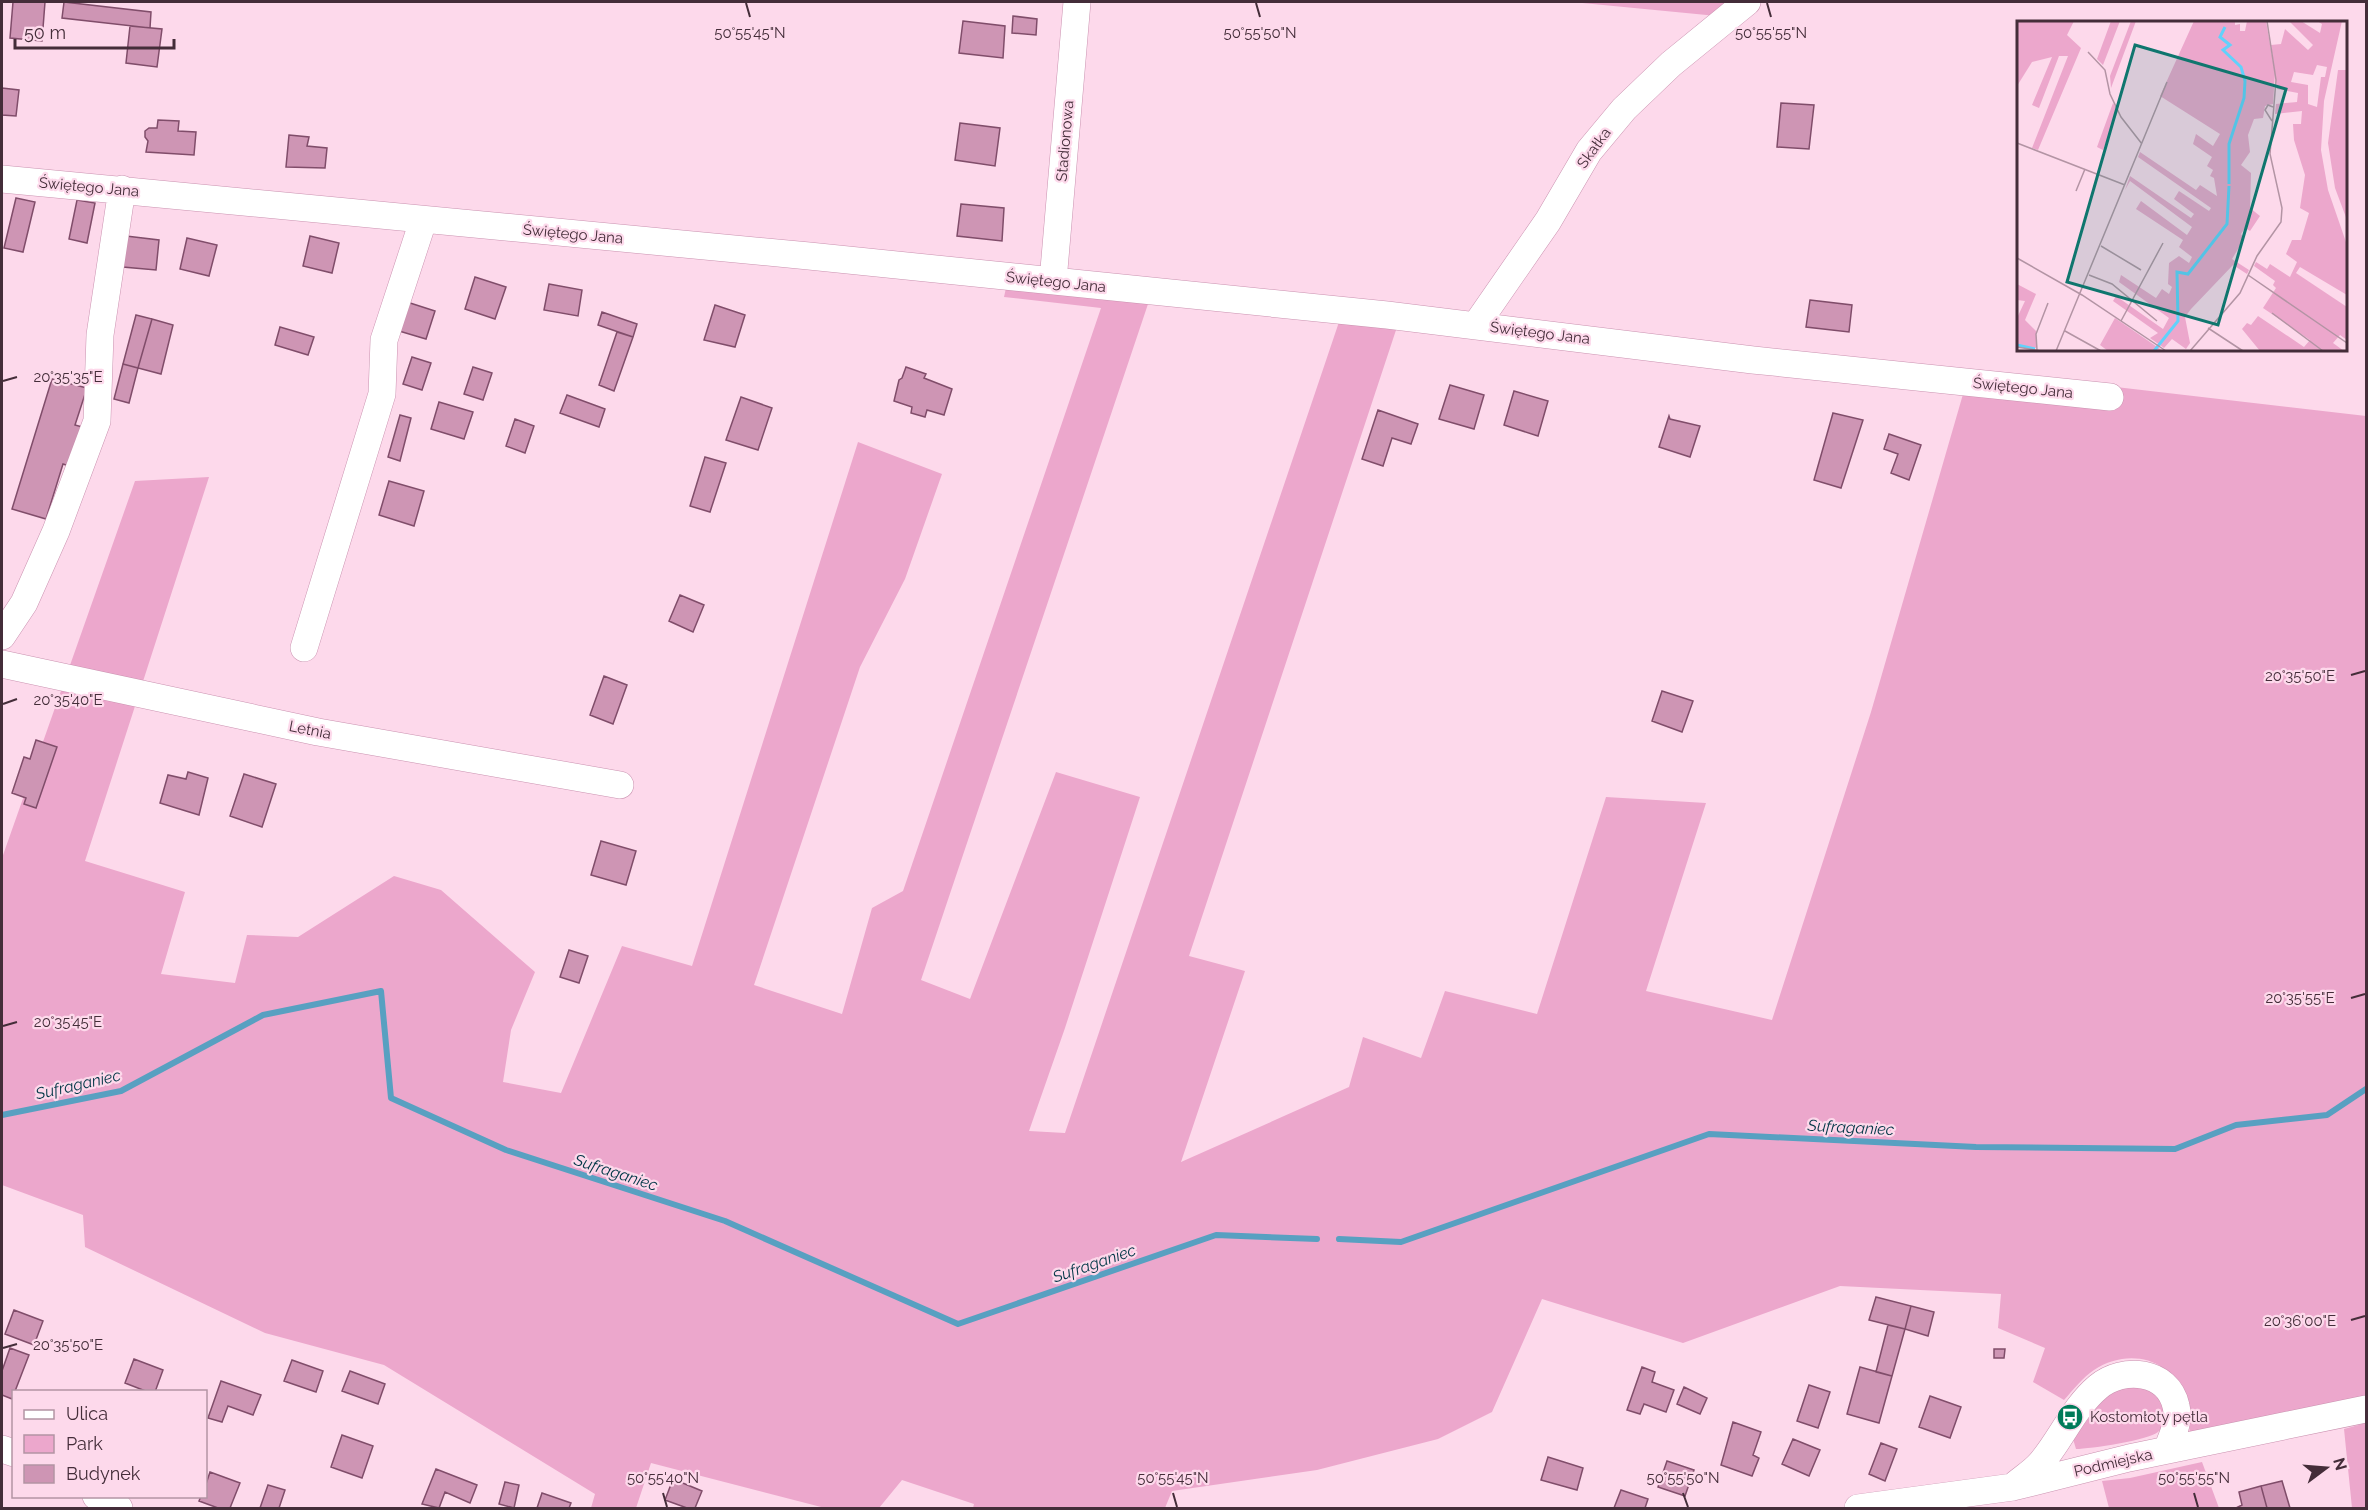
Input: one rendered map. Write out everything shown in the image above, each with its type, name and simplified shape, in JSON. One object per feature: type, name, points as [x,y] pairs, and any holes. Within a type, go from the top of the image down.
[{"type":"street","name":"Stadionowa","points":[[1053,281],[1077,2]]},
{"type":"street","name":"Skałka","points":[[1476,325],[1548,221],[1589,151],[1624,109],[1671,64],[1747,2]]},
{"type":"street","name":"Świętego Jana","points":[[2,179],[1053,281],[1476,325],[1753,360],[2110,397]]},
{"type":"street","points":[[2,636],[24,603],[56,531],[97,420],[100,335],[122,189]]},
{"type":"street","points":[[304,648],[382,394],[384,340],[423,220]]},
{"type":"street","name":"Letnia","points":[[2,664],[318,732],[620,786]]},
{"type":"street","points":[[2013,1487],[2039,1466],[2064,1428],[2099,1386],[2119,1375],[2139,1373],[2155,1378],[2168,1389],[2176,1406],[2176,1427],[2167,1450]]},
{"type":"street","name":"Podmiejska","points":[[1858,1509],[2013,1487],[2167,1450],[2367,1409]]},
{"type":"street","points":[[98,1498],[119,1509]]},
{"type":"green space","points":[[1572,2],[1731,2],[1717,16]]},
{"type":"green space","points":[[1006,288],[1148,304],[921,980],[970,999],[1056,772],[1140,797],[1029,1131],[1065,1133],[1339,322],[1397,327],[1189,956],[1245,971],[1181,1162],[1349,1087],[1363,1037],[1421,1058],[1445,991],[1537,1014],[1606,797],[1706,803],[1646,991],[1772,1020],[1871,712],[1970,370],[2366,416],[2366,1400],[2190,1437],[2185,1396],[2178,1383],[2169,1372],[2146,1360],[2120,1359],[2107,1363],[2086,1376],[2064,1400],[2033,1382],[2045,1348],[1998,1328],[2001,1294],[1840,1286],[1683,1343],[1542,1299],[1492,1412],[1438,1439],[1317,1470],[1172,1491],[1165,1508],[973,1508],[974,1504],[902,1480],[879,1508],[825,1508],[651,1463],[636,1508],[591,1508],[595,1494],[384,1365],[265,1333],[85,1247],[83,1215],[2,1185],[2,858],[135,481],[209,477],[85,861],[185,892],[161,974],[235,983],[247,935],[298,937],[394,876],[441,890],[535,972],[511,1030],[503,1082],[561,1093],[622,946],[692,966],[858,442],[942,474],[905,579],[860,667],[754,985],[842,1014],[872,908],[903,891],[1101,308],[1004,297]]},
{"type":"green space","points":[[2143,1383],[2167,1406],[2164,1423],[2158,1432],[2132,1441],[2076,1449],[2073,1439],[2112,1387]]},
{"type":"green space","points":[[2366,1423],[2366,1508],[2352,1508],[2344,1429]]},
{"type":"green space","points":[[2202,1462],[2219,1508],[2109,1508],[2102,1481],[2130,1478]]},
{"type":"building","points":[[13,2],[45,2],[42,41],[10,38]]},
{"type":"building","points":[[64,2],[151,12],[150,28],[62,18]]},
{"type":"building","points":[[1013,16],[1037,19],[1036,35],[1012,33]]},
{"type":"building","points":[[963,21],[1005,26],[1003,58],[959,53]]},
{"type":"building","points":[[130,26],[162,29],[157,67],[126,63]]},
{"type":"building","points":[[2,88],[19,90],[16,116],[2,115]]},
{"type":"building","points":[[1781,103],[1814,105],[1809,149],[1777,147]]},
{"type":"building","points":[[158,120],[179,121],[178,131],[196,132],[194,155],[146,152],[148,141],[145,131],[149,128],[157,128]]},
{"type":"building","points":[[960,123],[1000,128],[995,166],[955,160]]},
{"type":"building","points":[[289,135],[309,137],[307,146],[327,148],[325,168],[286,167]]},
{"type":"building","points":[[16,198],[35,202],[23,252],[4,248]]},
{"type":"building","points":[[77,200],[95,203],[87,243],[69,239]]},
{"type":"building","points":[[961,204],[1004,208],[1002,241],[957,236]]},
{"type":"building","points":[[126,236],[159,240],[156,270],[123,267]]},
{"type":"building","points":[[310,236],[339,243],[332,273],[303,266]]},
{"type":"building","points":[[187,238],[217,245],[209,276],[180,269]]},
{"type":"building","points":[[475,277],[506,287],[495,319],[465,309]]},
{"type":"building","points":[[549,284],[582,290],[578,316],[544,310]]},
{"type":"building","points":[[1810,300],[1852,305],[1849,332],[1806,327]]},
{"type":"building","points":[[407,302],[435,311],[426,339],[399,331]]},
{"type":"building","points":[[715,305],[745,315],[735,347],[704,340]]},
{"type":"building","points":[[602,312],[637,324],[633,337],[598,325]]},
{"type":"building","points":[[136,315],[152,319],[138,368],[123,364]]},
{"type":"building","points":[[152,319],[173,325],[161,374],[138,368]]},
{"type":"building","points":[[280,327],[314,337],[308,355],[275,345]]},
{"type":"building","points":[[617,332],[633,337],[614,391],[599,385]]},
{"type":"building","points":[[412,357],[431,363],[422,390],[403,384]]},
{"type":"building","points":[[123,364],[138,368],[129,403],[114,399]]},
{"type":"building","points":[[473,367],[492,373],[483,400],[464,394]]},
{"type":"building","points":[[906,367],[926,374],[924,378],[952,389],[944,415],[927,410],[925,417],[911,413],[912,407],[894,401],[899,380]]},
{"type":"building","points":[[52,379],[87,388],[75,425],[86,428],[75,468],[63,464],[46,519],[12,509]]},
{"type":"building","points":[[1450,385],[1484,395],[1474,429],[1439,419]]},
{"type":"building","points":[[1514,391],[1548,401],[1538,436],[1504,425]]},
{"type":"building","points":[[567,395],[605,409],[599,427],[560,413]]},
{"type":"building","points":[[741,397],[772,408],[758,450],[726,440]]},
{"type":"building","points":[[439,402],[473,412],[464,439],[431,429]]},
{"type":"building","points":[[1378,410],[1418,424],[1411,444],[1392,438],[1383,466],[1362,459]]},
{"type":"building","points":[[1833,413],[1863,420],[1841,488],[1814,480]]},
{"type":"building","points":[[400,415],[411,418],[400,461],[388,457]]},
{"type":"building","points":[[1669,416],[1670,419],[1700,426],[1690,457],[1659,447]]},
{"type":"building","points":[[515,419],[534,426],[525,453],[506,446]]},
{"type":"building","points":[[1889,434],[1921,445],[1909,480],[1891,473],[1898,454],[1884,449]]},
{"type":"building","points":[[705,457],[726,463],[710,512],[690,506]]},
{"type":"building","points":[[389,481],[424,491],[414,526],[379,515]]},
{"type":"building","points":[[680,595],[704,605],[693,632],[669,621]]},
{"type":"building","points":[[604,676],[627,685],[613,724],[590,715]]},
{"type":"building","points":[[1662,691],[1693,701],[1682,732],[1652,721]]},
{"type":"building","points":[[36,740],[57,747],[36,808],[24,804],[26,798],[12,793],[24,757],[30,759]]},
{"type":"building","points":[[188,772],[208,778],[199,815],[160,803],[168,775],[186,779]]},
{"type":"building","points":[[244,774],[276,784],[262,827],[230,816]]},
{"type":"building","points":[[601,841],[636,851],[626,885],[591,875]]},
{"type":"building","points":[[569,950],[588,956],[579,983],[560,977]]},
{"type":"building","points":[[1876,1297],[1911,1306],[1905,1329],[1869,1320]]},
{"type":"building","points":[[1911,1306],[1934,1312],[1928,1336],[1905,1329]]},
{"type":"building","points":[[14,1310],[43,1321],[34,1345],[5,1334]]},
{"type":"building","points":[[1888,1325],[1905,1329],[1892,1376],[1876,1372]]},
{"type":"building","points":[[10,1348],[29,1355],[15,1390],[12,1390],[12,1399],[2,1395],[2,1371]]},
{"type":"building","points":[[1994,1349],[2005,1349],[2004,1358],[1994,1358]]},
{"type":"building","points":[[134,1359],[163,1370],[156,1390],[143,1390],[125,1383]]},
{"type":"building","points":[[292,1360],[323,1371],[316,1392],[284,1381]]},
{"type":"building","points":[[1642,1367],[1655,1372],[1652,1382],[1674,1390],[1666,1412],[1644,1404],[1640,1414],[1627,1410]]},
{"type":"building","points":[[1860,1367],[1892,1376],[1879,1423],[1847,1414]]},
{"type":"building","points":[[350,1371],[385,1384],[378,1404],[342,1391]]},
{"type":"building","points":[[221,1381],[261,1395],[253,1415],[228,1406],[222,1422],[208,1418]]},
{"type":"building","points":[[1809,1385],[1830,1392],[1818,1428],[1797,1421]]},
{"type":"building","points":[[1684,1387],[1707,1398],[1700,1414],[1677,1404]]},
{"type":"building","points":[[1930,1396],[1961,1407],[1950,1438],[1919,1427]]},
{"type":"building","points":[[1733,1422],[1761,1432],[1753,1455],[1759,1458],[1752,1476],[1721,1465]]},
{"type":"building","points":[[342,1435],[373,1446],[362,1478],[331,1467]]},
{"type":"building","points":[[1793,1439],[1820,1450],[1809,1476],[1782,1464]]},
{"type":"building","points":[[1881,1443],[1897,1449],[1885,1481],[1869,1474]]},
{"type":"building","points":[[1548,1457],[1583,1468],[1577,1490],[1541,1480]]},
{"type":"building","points":[[1667,1461],[1694,1470],[1685,1496],[1658,1487]]},
{"type":"building","points":[[436,1469],[477,1485],[470,1503],[445,1492],[439,1508],[422,1504]]},
{"type":"building","points":[[210,1472],[240,1483],[230,1508],[218,1508],[199,1501],[200,1498],[207,1498],[207,1481]]},
{"type":"building","points":[[673,1479],[702,1491],[695,1508],[687,1508],[665,1500]]},
{"type":"building","points":[[2282,1481],[2290,1508],[2267,1508],[2261,1486]]},
{"type":"building","points":[[505,1482],[519,1485],[514,1508],[499,1504]]},
{"type":"building","points":[[268,1485],[285,1490],[279,1508],[260,1508]]},
{"type":"building","points":[[2261,1486],[2267,1508],[2236,1508],[2242,1505],[2239,1492]]},
{"type":"building","points":[[1621,1490],[1648,1499],[1645,1508],[1614,1508]]},
{"type":"building","points":[[542,1493],[571,1503],[569,1508],[537,1508]]},
{"type":"waterway","name":"Sufraganiec","points":[[2,1115],[121,1091],[263,1015],[381,991],[391,1098],[506,1150],[725,1221],[958,1324],[1216,1235],[1317,1239]]},
{"type":"waterway","name":"Sufraganiec","points":[[1339,1239],[1401,1242],[1709,1134],[1976,1147],[2175,1149],[2236,1125],[2327,1115],[2366,1089]]},
{"type":"place","name":"Kostomłoty pętla","points":[[2070,1417]]}]
